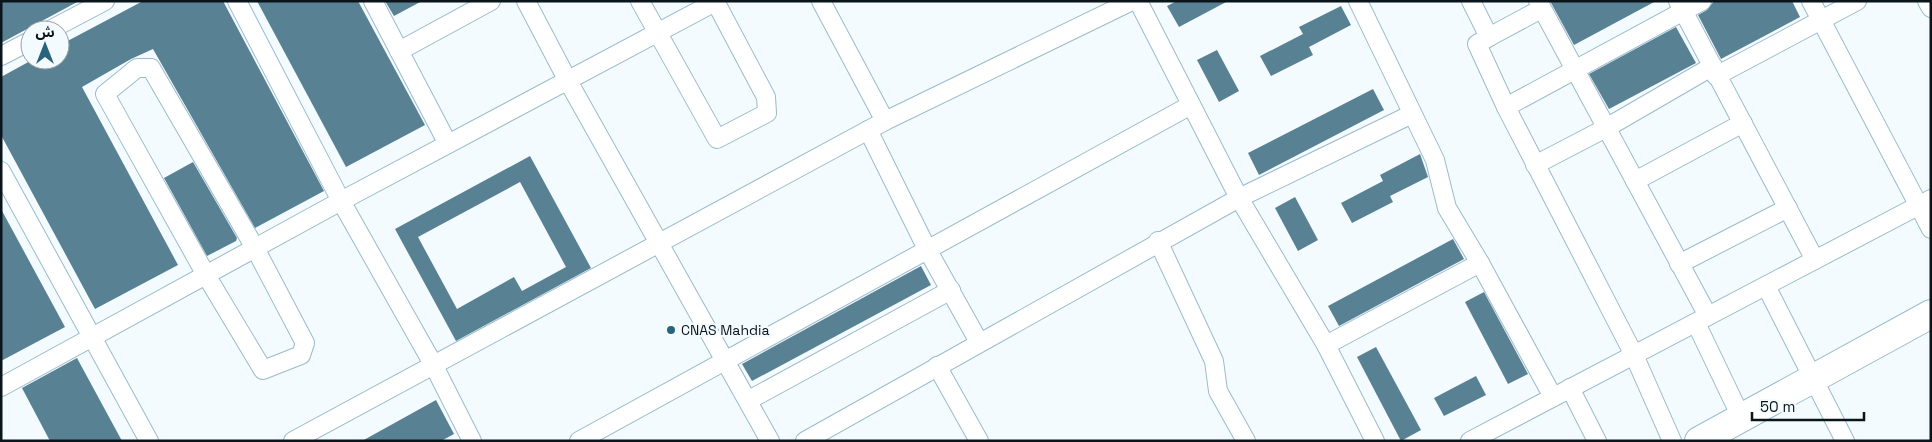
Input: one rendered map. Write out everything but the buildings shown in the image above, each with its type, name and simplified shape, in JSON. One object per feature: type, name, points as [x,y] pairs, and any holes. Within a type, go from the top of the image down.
[{"type":"main road","points":[[1729,441],[1931,314]]},
{"type":"main road","points":[[1699,441],[1742,417],[1931,332]]},
{"type":"street","points":[[237,1],[341,201],[433,364],[472,441]]},
{"type":"street","points":[[373,1],[448,144]]},
{"type":"street","points":[[399,51],[491,1]]},
{"type":"street","points":[[526,1],[568,81],[749,400],[770,441]]},
{"type":"street","points":[[1,387],[341,201],[568,81],[657,33],[716,2],[766,97],[767,113],[717,139],[657,33],[640,1]]},
{"type":"street","points":[[821,1],[885,121]]},
{"type":"street","points":[[293,441],[885,121],[1132,1]]},
{"type":"street","points":[[1138,1],[1238,198],[1326,345],[1375,441]]},
{"type":"street","points":[[1358,1],[1435,160],[1447,208],[1480,263],[1553,397]]},
{"type":"street","points":[[1471,1],[1490,37]]},
{"type":"street","points":[[1506,107],[1574,70],[1681,6],[1702,1]]},
{"type":"street","points":[[1811,1],[1925,202],[1931,229]]},
{"type":"street","points":[[1535,165],[1714,71],[1821,21],[1857,1]]},
{"type":"street","points":[[1927,1],[1931,8]]},
{"type":"street","points":[[67,20],[96,3]]},
{"type":"street","points":[[1672,441],[1634,355],[1535,165],[1477,44],[1540,5],[1679,264],[1742,417]]},
{"type":"street","points":[[1681,6],[1815,260]]},
{"type":"street","points":[[1,56],[20,46]]},
{"type":"street","points":[[137,68],[151,68],[255,248],[305,343],[301,355],[262,370],[206,275],[105,94],[137,68]]},
{"type":"street","points":[[579,441],[1191,105]]},
{"type":"street","points":[[805,441],[1158,241],[1238,198],[1412,114]]},
{"type":"street","points":[[1635,181],[1743,123]]},
{"type":"street","points":[[868,130],[927,249],[979,342]]},
{"type":"street","points":[[1,171],[149,441]]},
{"type":"street","points":[[1470,441],[1925,202]]},
{"type":"street","points":[[1679,264],[1788,208]]},
{"type":"street","points":[[1158,241],[1214,361],[1218,391],[1246,441]]},
{"type":"street","points":[[1326,345],[1480,263]]},
{"type":"street","points":[[1766,286],[1845,441]]},
{"type":"street","points":[[749,400],[951,290]]},
{"type":"street","points":[[937,366],[979,441]]},
{"type":"street","points":[[1570,388],[1597,441]]},
{"type":"place","name":"CNAS Mahdia","points":[[671,330]]}]
